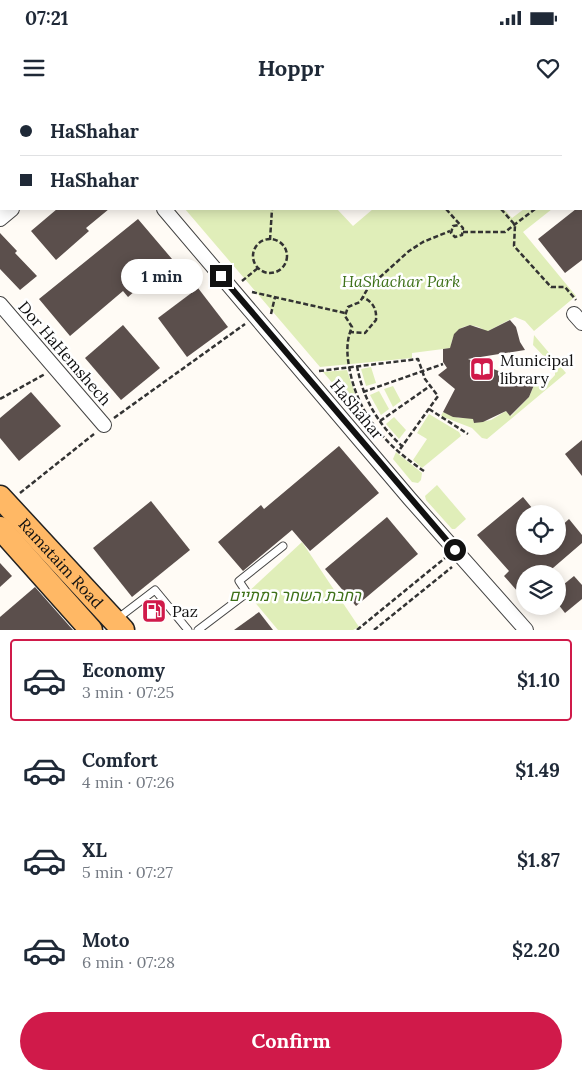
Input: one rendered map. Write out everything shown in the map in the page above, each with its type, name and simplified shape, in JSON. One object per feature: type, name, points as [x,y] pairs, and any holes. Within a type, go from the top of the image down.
[{"type":"main road","name":"Ramataim Road","points":[[3,501],[118,625]]},
{"type":"main road","name":"Ramataim Road","points":[[0,528],[91,630]]},
{"type":"street","points":[[0,218],[11,210]]},
{"type":"street","name":"HaShahar","points":[[165,210],[526,630]]},
{"type":"street","name":"Dor HaHemshech","points":[[0,304],[104,425]]},
{"type":"lane","points":[[198,630],[247,593],[239,581],[283,546]]},
{"type":"lane","points":[[118,625],[155,590],[188,630]]},
{"type":"path","points":[[270,240],[272,210]]},
{"type":"path","points":[[447,210],[460,225],[463,232]]},
{"type":"path","points":[[502,210],[515,224],[514,246],[551,287],[565,287],[576,300]]},
{"type":"path","points":[[463,232],[505,232],[534,210]]},
{"type":"path","points":[[424,471],[398,452],[363,412],[354,389],[349,367],[347,339],[352,327],[346,320],[345,313],[348,307],[360,302],[381,275],[423,242],[450,231],[453,226],[460,225]]},
{"type":"path","points":[[450,231],[455,237],[461,236],[463,232]]},
{"type":"path","points":[[270,240],[281,243],[287,252],[286,264],[272,273],[258,268],[254,258],[256,248],[270,240]]},
{"type":"path","points":[[242,281],[258,268]]},
{"type":"path","points":[[252,292],[345,313]]},
{"type":"path","points":[[349,332],[365,333],[374,325],[376,320],[375,308],[372,303],[362,297]]},
{"type":"path","points":[[271,314],[276,298]]},
{"type":"path","points":[[3,501],[104,425],[255,317]]},
{"type":"path","points":[[319,371],[418,359],[421,372],[438,396],[398,452]]},
{"type":"path","points":[[363,392],[443,364]]},
{"type":"path","points":[[356,366],[363,392],[379,421],[402,446]]},
{"type":"path","points":[[0,399],[25,388],[55,368]]},
{"type":"path","points":[[379,421],[430,386]]},
{"type":"path","points":[[429,409],[468,434]]},
{"type":"path","points":[[357,630],[459,554]]},
{"type":"path","points":[[374,630],[459,554]]},
{"type":"green space","name":"HaShachar Park","points":[[186,210],[338,210],[353,226],[372,210],[505,210],[512,218],[523,210],[551,210],[523,232],[576,296],[534,331],[525,321],[515,317],[486,332],[474,326],[463,327],[454,335],[451,348],[412,353],[412,358],[320,367]]},
{"type":"green space","points":[[534,335],[566,373],[487,439],[482,438],[472,428],[441,416],[443,412],[459,418],[473,417],[474,423],[491,420],[506,411],[511,416],[529,397],[534,385],[544,387],[555,375],[555,368],[533,345]]},
{"type":"green space","points":[[371,367],[376,383],[366,386],[361,369]]},
{"type":"green space","points":[[347,370],[359,406],[354,408],[323,372]]},
{"type":"green space","points":[[393,386],[401,401],[393,407],[384,389]]},
{"type":"green space","points":[[379,391],[389,409],[381,415],[370,395]]},
{"type":"green space","points":[[429,414],[459,432],[461,436],[422,468],[413,460],[427,439],[417,433]]},
{"type":"green space","points":[[394,417],[406,430],[399,439],[386,424]]},
{"type":"green space","points":[[396,452],[422,473],[421,480],[418,483],[412,482],[393,459]]},
{"type":"green space","points":[[437,485],[466,519],[455,529],[452,529],[426,500],[425,496]]},
{"type":"green space","name":"רחבת השחר רמתיים","points":[[302,542],[359,627],[353,630],[278,630],[247,593]]},
{"type":"building","points":[[56,210],[108,210],[86,228],[89,231],[56,260],[31,231]]},
{"type":"building","points":[[575,210],[582,210],[582,260],[565,273],[538,239]]},
{"type":"building","points":[[138,219],[172,259],[128,297],[123,291],[70,336],[39,299]]},
{"type":"building","points":[[0,233],[17,251],[15,253],[37,276],[20,290],[0,269]]},
{"type":"building","points":[[198,288],[228,327],[187,357],[158,318]]},
{"type":"building","points":[[510,320],[516,327],[520,342],[525,350],[468,359],[534,385],[529,397],[510,416],[506,411],[483,422],[474,423],[473,419],[453,417],[443,412],[455,389],[438,375],[447,368],[443,362],[443,349],[450,348],[454,334],[459,329],[470,325],[488,331]]},
{"type":"building","points":[[123,325],[160,368],[121,400],[85,358]]},
{"type":"building","points":[[31,392],[61,426],[19,461],[0,438],[0,418]]},
{"type":"building","points":[[582,440],[582,476],[565,454]]},
{"type":"building","points":[[339,446],[379,493],[310,551],[292,530],[243,571],[218,542],[261,505],[264,509]]},
{"type":"building","points":[[523,497],[530,505],[516,505],[516,555],[566,555],[566,522],[569,519],[582,535],[582,543],[556,565],[516,565],[516,590],[504,576],[509,571],[477,535]]},
{"type":"building","points":[[151,501],[190,550],[132,597],[93,548]]},
{"type":"building","points":[[387,517],[418,554],[356,606],[325,569]]},
{"type":"building","points":[[0,563],[12,576],[0,587]]},
{"type":"building","points":[[574,576],[582,585],[582,599],[566,612],[566,582]]},
{"type":"building","points":[[35,587],[73,630],[0,630],[0,617]]},
{"type":"building","points":[[259,612],[273,630],[234,630]]},
{"type":"place","name":"Municipal library","points":[[482,369]]},
{"type":"place","name":"Paz","points":[[154,611]]},
{"type":"route","points":[[221,276],[455,550]]}]
